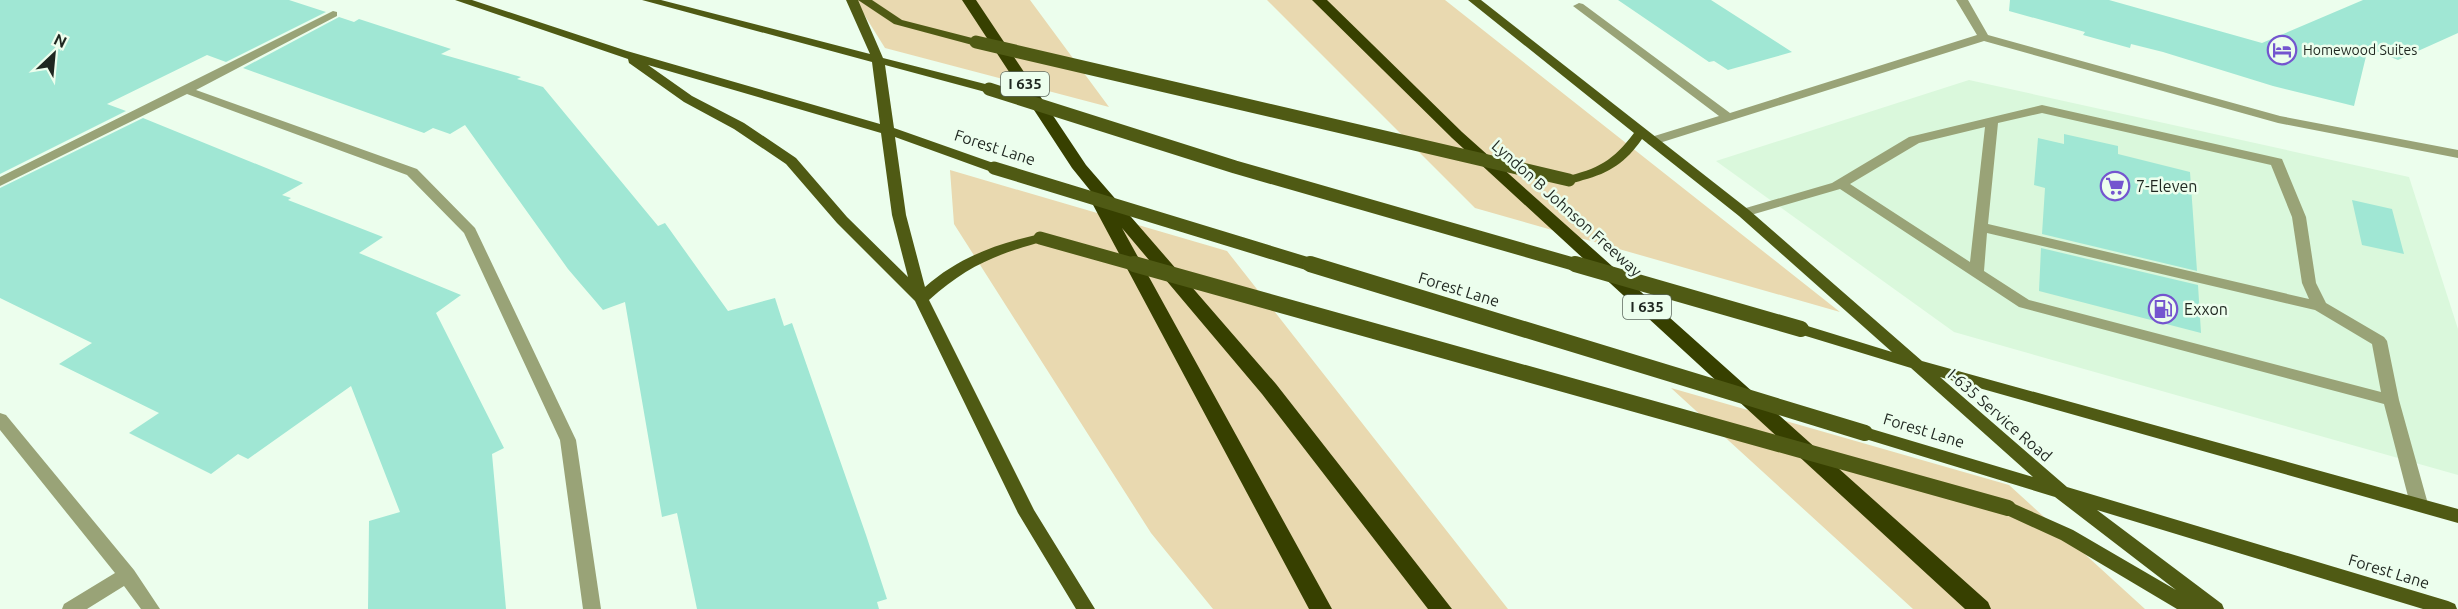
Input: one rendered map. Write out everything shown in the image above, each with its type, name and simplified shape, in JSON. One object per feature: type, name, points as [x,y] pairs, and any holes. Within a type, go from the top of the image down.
[{"type":"highway","name":"I 635","points":[[969,0],[1080,168],[1269,389],[1441,609]]},
{"type":"highway","name":"Lyndon B Johnson Freeway","points":[[1319,0],[1458,135],[1980,609]]},
{"type":"highway","points":[[1080,168],[1321,609]]},
{"type":"main road","name":"Forest Lane","points":[[461,0],[623,54],[890,131],[994,168],[2448,609]]},
{"type":"main road","points":[[648,0],[989,89],[1235,167],[1801,329],[1914,364],[2458,516]]},
{"type":"main road","points":[[673,0],[689,0]]},
{"type":"main road","points":[[852,0],[878,59],[890,131],[899,215],[921,299],[1028,513],[1086,609]]},
{"type":"main road","points":[[864,0],[898,22],[976,42],[1569,180],[1605,171],[1624,156],[1641,132]]},
{"type":"main road","points":[[1474,0],[1744,213],[1914,364]]},
{"type":"main road","points":[[623,54],[688,99],[739,126],[791,161],[842,220],[921,299]]},
{"type":"main road","points":[[921,299],[952,270],[978,255],[1040,238],[2008,508],[2067,535],[2193,609]]},
{"type":"main road","name":"I-635 Service Road","points":[[1914,364],[2062,493],[2215,609]]},
{"type":"lane","points":[[1962,0],[1984,37]]},
{"type":"lane","points":[[1579,6],[1729,118]]},
{"type":"lane","points":[[0,182],[333,14]]},
{"type":"lane","points":[[1653,141],[1984,37],[2278,119],[2458,154]]},
{"type":"lane","points":[[186,90],[412,172],[470,231],[568,440],[591,609]]},
{"type":"lane","points":[[1744,213],[1841,184],[1914,140],[2042,109],[2277,162],[2299,217],[2309,283],[2320,306]]},
{"type":"lane","points":[[1976,273],[1992,121]]},
{"type":"lane","points":[[1841,184],[2024,304],[2391,400]]},
{"type":"lane","points":[[1981,227],[2320,306],[2379,341],[2391,400],[2419,504]]},
{"type":"lane","points":[[0,419],[127,575],[151,609]]},
{"type":"lane","points":[[71,609],[127,575]]},
{"type":"shaded area","points":[[855,0],[1030,0],[1109,107],[885,48]]},
{"type":"shaded area","points":[[1267,0],[1445,0],[1840,312],[1475,208]]},
{"type":"shaded area","points":[[1969,80],[2409,177],[2458,329],[2458,475],[1954,332],[1716,161]]},
{"type":"shaded area","points":[[950,170],[1227,251],[1508,609],[1213,609],[1151,533],[954,224]]},
{"type":"shaded area","points":[[1671,388],[2009,485],[2145,609],[1913,609]]},
{"type":"building","points":[[0,0],[289,0],[326,12],[226,62],[207,55],[107,104],[126,111],[0,174]]},
{"type":"building","points":[[1618,0],[1711,0],[1792,52],[1728,70],[1714,61],[1709,62]]},
{"type":"building","points":[[2010,0],[2109,0],[2262,43],[2363,0],[2458,0],[2458,33],[2398,60],[2368,48],[2354,106],[2273,86],[2163,52],[2131,44],[2130,48],[2083,35],[2085,32],[2009,11]]},
{"type":"building","points":[[339,17],[354,22],[359,19],[451,49],[441,54],[521,77],[517,79],[543,87],[658,226],[665,223],[728,311],[775,298],[784,326],[792,323],[866,535],[887,599],[877,602],[879,609],[697,609],[677,513],[662,517],[625,302],[603,310],[568,269],[465,125],[450,134],[433,128],[424,133],[243,68]]},
{"type":"building","points":[[143,118],[303,183],[282,195],[291,198],[288,200],[383,237],[359,253],[461,295],[436,313],[504,448],[492,454],[506,609],[368,609],[369,521],[400,512],[351,386],[248,459],[238,454],[211,474],[129,433],[159,413],[59,364],[92,343],[0,298],[0,188]]},
{"type":"building","name":"7-Eleven","points":[[2064,134],[2118,146],[2118,154],[2190,172],[2197,271],[2042,234],[2045,188],[2034,185],[2038,138],[2064,144]]},
{"type":"building","points":[[2352,200],[2392,209],[2404,254],[2362,245]]},
{"type":"building","points":[[2041,248],[2198,285],[2201,333],[2039,291]]},
{"type":"place","name":"Homewood Suites","points":[[2282,50]]},
{"type":"place","name":"7-Eleven","points":[[2115,186]]},
{"type":"place","name":"Exxon","points":[[2163,309]]}]
